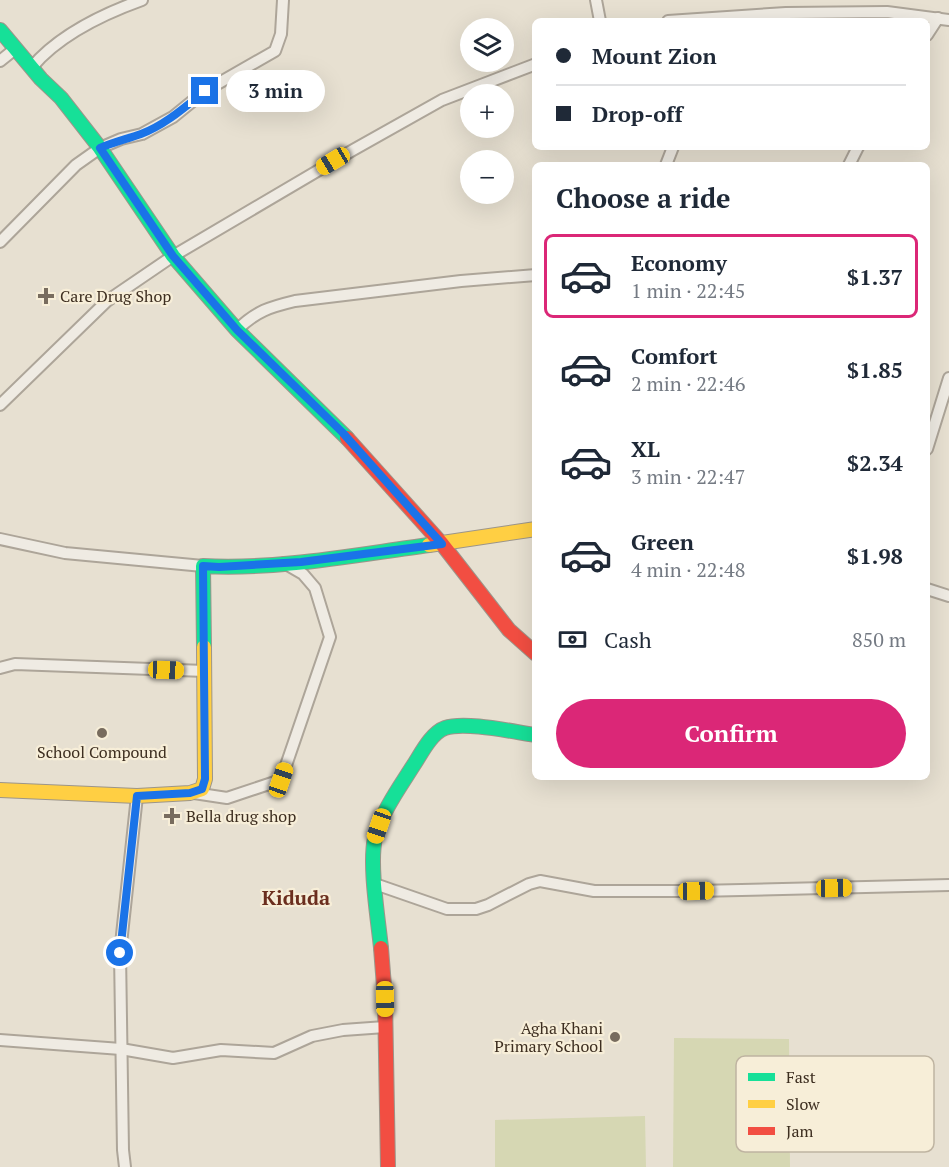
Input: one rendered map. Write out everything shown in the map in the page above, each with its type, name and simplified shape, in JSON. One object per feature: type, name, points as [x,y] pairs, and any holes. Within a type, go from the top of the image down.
[{"type":"street","points":[[32,66],[45,52],[68,36],[119,8],[142,0]]},
{"type":"street","points":[[0,242],[76,165],[100,148],[121,139],[142,134],[173,117],[205,91],[275,51],[281,34],[283,0]]},
{"type":"street","points":[[596,0],[599,18]]},
{"type":"street","points":[[738,18],[786,13],[887,12],[943,19]]},
{"type":"street","points":[[930,32],[943,19]]},
{"type":"street","points":[[0,30],[41,79],[61,98],[100,148],[173,256],[237,330],[342,432],[442,544],[509,630],[532,650]]},
{"type":"street","points":[[0,61],[15,49]]},
{"type":"street","points":[[0,405],[107,301],[173,256],[442,100],[532,66]]},
{"type":"street","points":[[237,330],[251,316],[274,306],[295,301],[532,275]]},
{"type":"street","points":[[930,440],[949,378]]},
{"type":"street","points":[[0,539],[65,553],[219,567],[284,563],[532,531]]},
{"type":"street","points":[[0,790],[137,796],[190,793],[227,798],[281,780],[330,637],[315,588],[303,574],[284,563]]},
{"type":"street","points":[[190,793],[202,789],[205,779],[203,566]]},
{"type":"street","points":[[930,590],[949,596]]},
{"type":"street","points":[[0,668],[15,664],[205,671]]},
{"type":"street","points":[[388,1167],[385,999],[373,854],[379,826],[390,803],[442,728],[458,725],[532,734]]},
{"type":"street","points":[[125,1167],[120,953],[137,796]]},
{"type":"street","points":[[375,884],[447,909],[476,909],[540,881],[594,891],[949,885]]},
{"type":"street","points":[[0,1040],[121,1049],[173,1058],[221,1050],[274,1053],[312,1036],[342,1030],[385,1027]]},
{"type":"green space","points":[[674,1038],[789,1039],[789,1056],[736,1056],[736,1152],[790,1152],[790,1167],[673,1167]]},
{"type":"green space","points":[[645,1116],[646,1167],[495,1167],[495,1120]]},
{"type":"traffic: fast","points":[[0,30],[41,79],[61,98],[100,148],[173,256],[237,330],[347,438]]},
{"type":"traffic: fast","points":[[204,647],[203,566],[288,564],[429,545]]},
{"type":"traffic: fast","points":[[381,948],[373,877],[375,838],[391,801],[427,744],[435,734],[454,726],[477,726],[532,734]]},
{"type":"traffic: slow","points":[[429,545],[532,530]]},
{"type":"traffic: slow","points":[[0,790],[137,796],[190,793],[202,789],[205,779],[204,647]]},
{"type":"traffic: jam","points":[[347,438],[442,544],[509,630],[532,650]]},
{"type":"traffic: jam","points":[[381,948],[385,999],[388,1167]]},
{"type":"place","name":"Care Drug Shop","points":[[46,296]]},
{"type":"place","name":"School Compound","points":[[102,733]]},
{"type":"place","name":"Bella drug shop","points":[[172,816]]},
{"type":"place","name":"Agha Khani Primary School","points":[[615,1037]]},
{"type":"district","name":"Kiduda","points":[[296,898]]},
{"type":"route","points":[[120,953],[137,796],[190,793],[202,789],[205,779],[203,566],[301,562],[442,544],[342,432],[237,330],[173,256],[100,148],[121,139],[142,134],[173,117],[205,91]]}]
